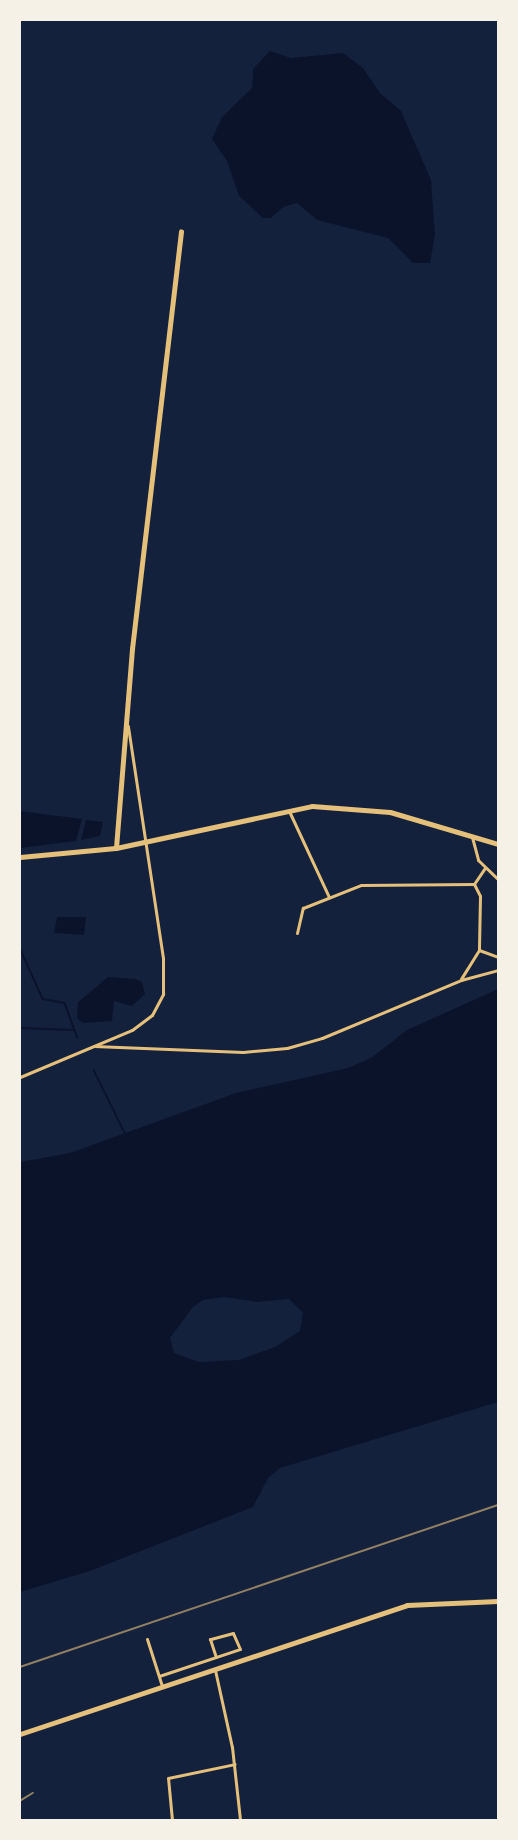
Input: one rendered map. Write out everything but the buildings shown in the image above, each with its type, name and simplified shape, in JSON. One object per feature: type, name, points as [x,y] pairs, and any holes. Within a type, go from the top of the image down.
[{"type":"main road","points":[[20,857],[116,848],[288,809],[358,807],[390,812],[498,844]]},
{"type":"main road","points":[[20,1734],[407,1605],[498,1601]]},
{"type":"street","points":[[116,848],[143,543],[181,232]]},
{"type":"street","points":[[20,1077],[132,1030],[152,1015],[163,994],[162,952],[127,722]]},
{"type":"street","points":[[288,809],[330,897]]},
{"type":"street","points":[[472,837],[473,849],[484,869],[498,879]]},
{"type":"street","points":[[474,884],[484,869]]},
{"type":"street","points":[[297,933],[303,908],[375,882],[474,884]]},
{"type":"street","points":[[460,980],[479,951],[480,896],[474,884]]},
{"type":"street","points":[[479,951],[498,957]]},
{"type":"street","points":[[92,1046],[243,1052],[287,1048],[322,1038],[460,980],[498,970]]},
{"type":"street","points":[[159,1676],[216,1657],[240,1649],[233,1633],[210,1639],[216,1657]]},
{"type":"street","points":[[147,1639],[162,1686]]},
{"type":"street","points":[[214,1668],[235,1764],[240,1821]]},
{"type":"street","points":[[172,1821],[168,1778],[235,1764]]},
{"type":"water","points":[[270,51],[291,58],[343,53],[363,68],[380,93],[401,111],[431,180],[435,235],[430,263],[413,263],[388,238],[317,220],[297,203],[283,207],[271,218],[263,218],[239,196],[227,161],[212,139],[222,117],[252,88],[253,69]]},
{"type":"water","points":[[20,811],[82,819],[76,841],[20,848]]},
{"type":"water","points":[[86,820],[103,822],[100,836],[81,840]]},
{"type":"water","points":[[57,917],[86,917],[84,935],[54,933]]},
{"type":"water","points":[[108,977],[135,979],[142,982],[145,994],[132,1006],[114,1001],[112,1021],[83,1023],[77,1018],[78,1002]]},
{"type":"water","points":[[498,989],[498,1402],[280,1468],[268,1478],[253,1507],[90,1571],[20,1592],[20,1162],[70,1153],[236,1093],[348,1068],[371,1058],[407,1030]],"holes":[[[224,1297],[257,1302],[289,1299],[303,1313],[300,1331],[275,1347],[239,1360],[199,1362],[174,1353],[170,1338],[193,1307],[203,1300]]]},
{"type":"waterway","points":[[20,948],[43,999],[65,1003],[78,1038]]},
{"type":"waterway","points":[[20,1028],[74,1030]]},
{"type":"waterway","points":[[94,1070],[125,1133]]},
{"type":"railway","points":[[20,1667],[498,1505]]},
{"type":"railway","points":[[20,1801],[33,1793]]}]
